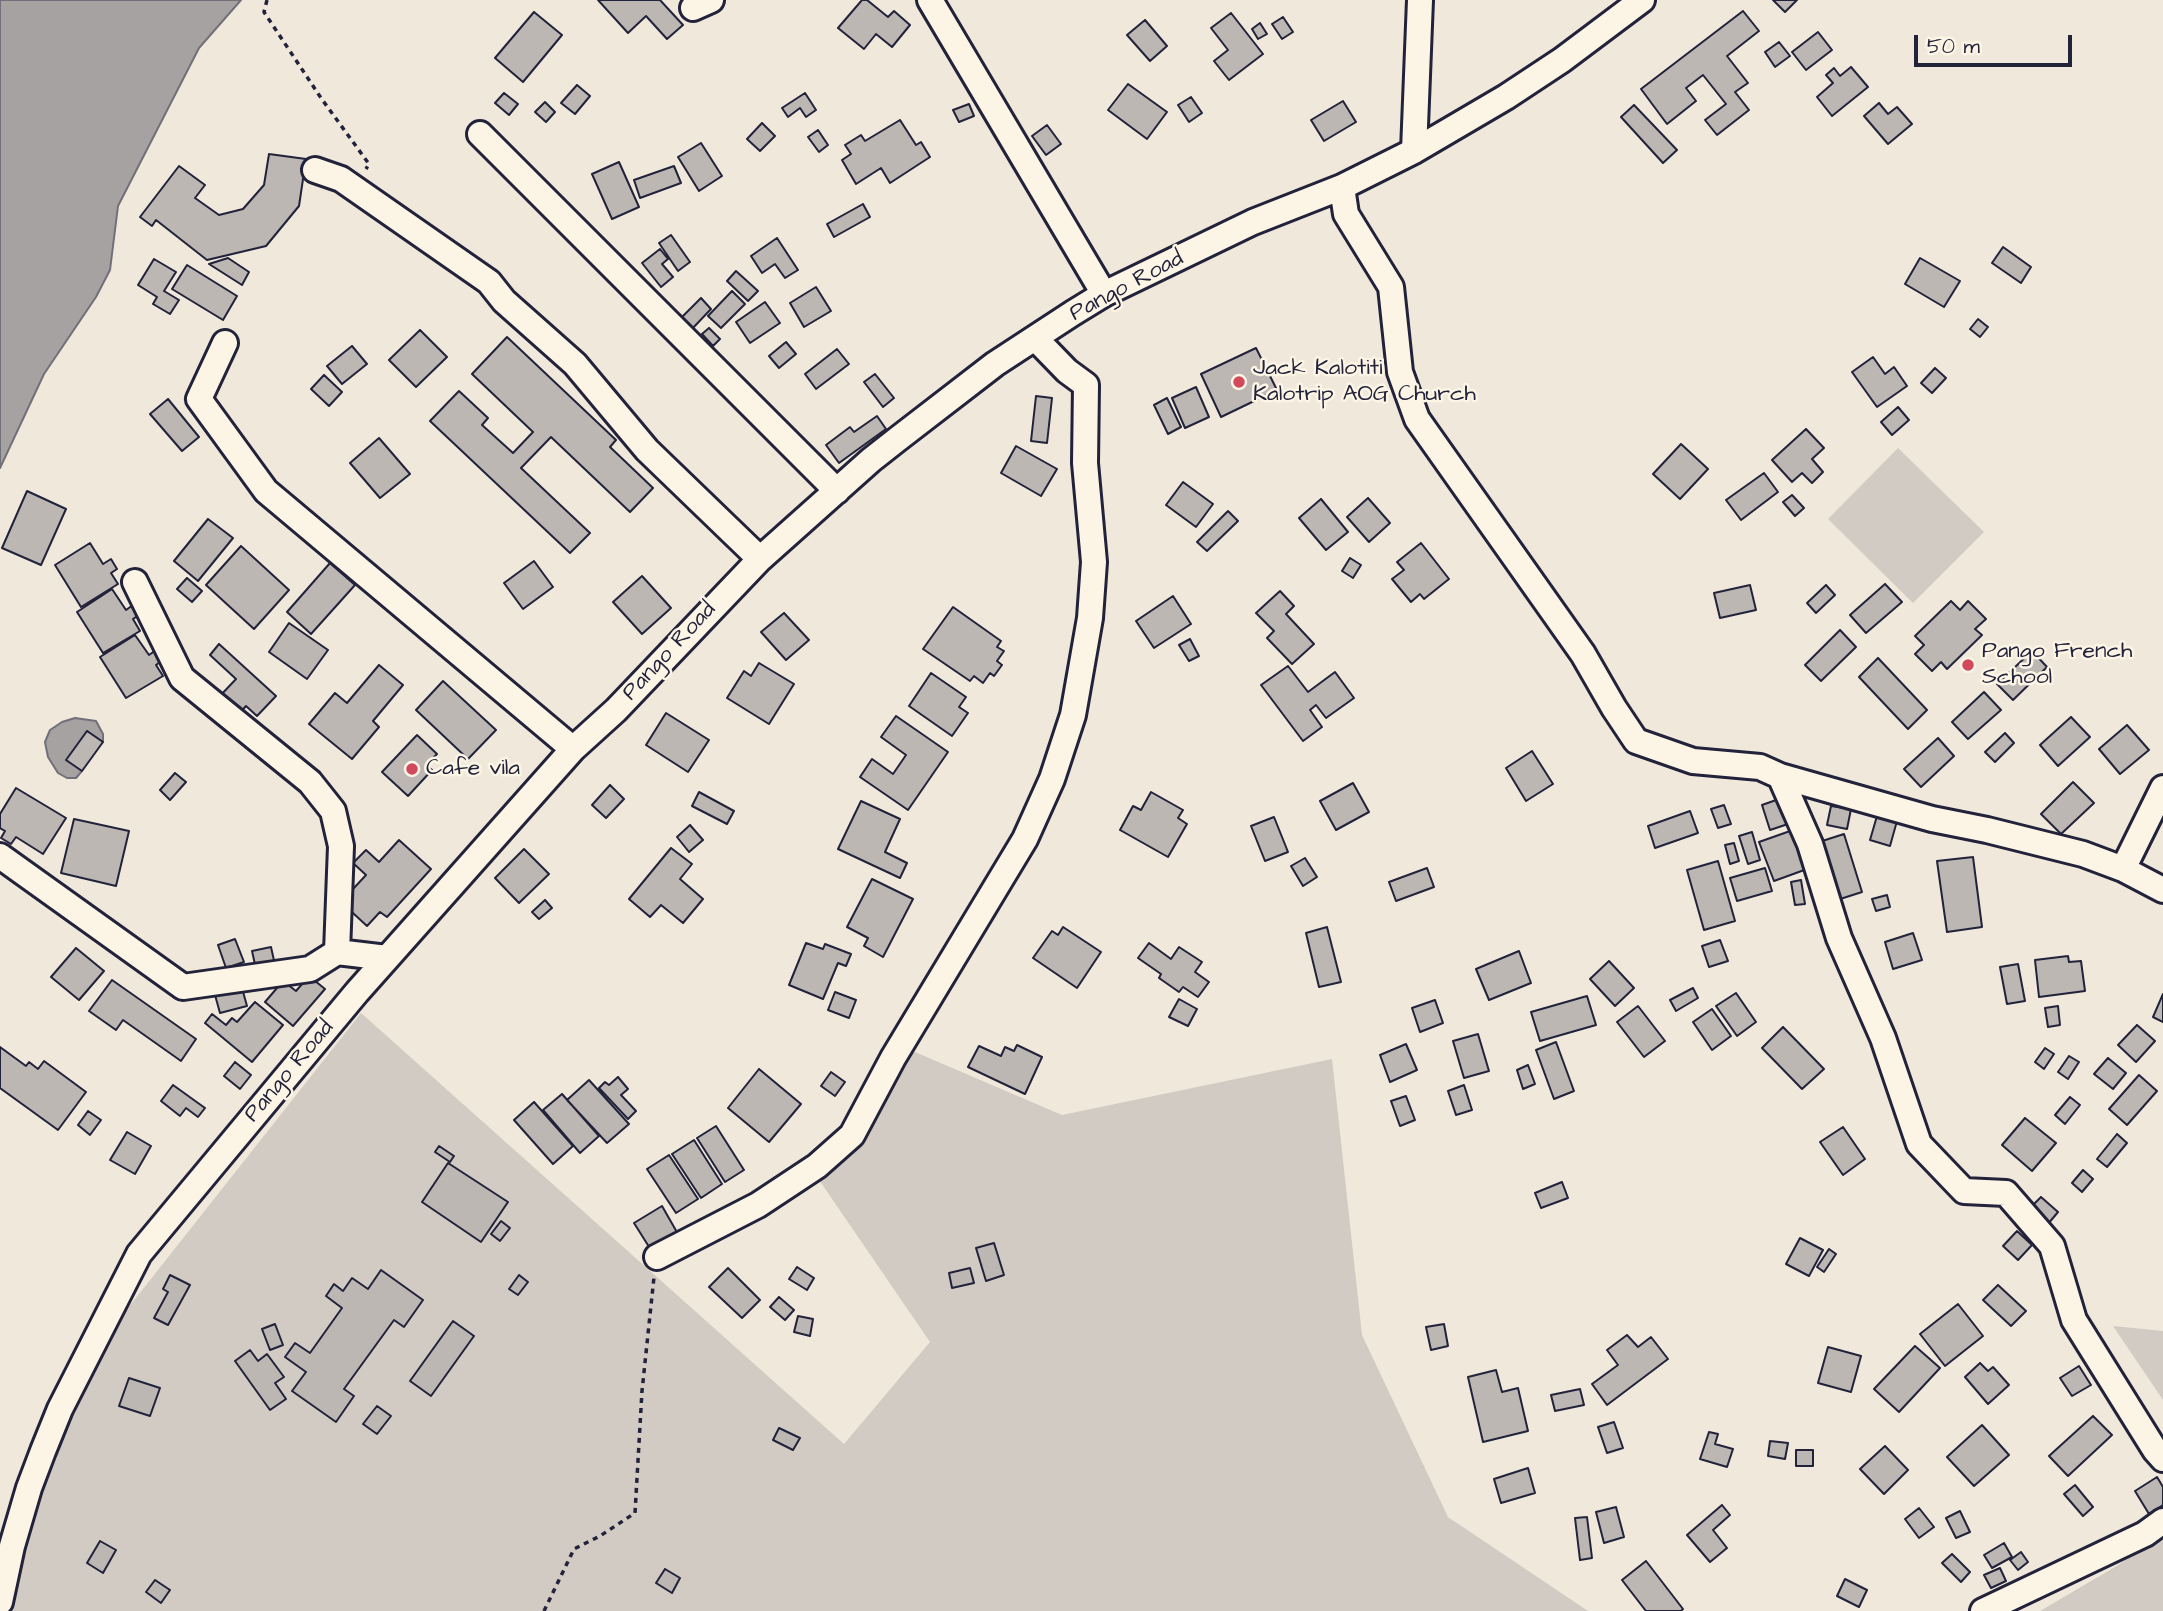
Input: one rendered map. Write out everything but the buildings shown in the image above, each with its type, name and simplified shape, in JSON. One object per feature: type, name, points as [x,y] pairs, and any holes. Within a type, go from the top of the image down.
[{"type":"street","points":[[930,0],[1104,293]]},
{"type":"street","points":[[1413,151],[1420,0]]},
{"type":"street","name":"Pango Road","points":[[0,1602],[12,1546],[29,1488],[56,1420],[139,1254],[387,958],[573,749],[616,710],[760,559],[890,445],[995,364],[1104,293],[1254,222],[1342,187],[1413,151],[1518,90],[1642,0]]},
{"type":"street","points":[[480,134],[837,491]]},
{"type":"street","points":[[315,170],[341,179],[489,282],[504,301],[575,364],[647,450],[760,559]]},
{"type":"street","points":[[1342,187],[1346,214],[1391,287],[1400,372],[1417,419],[1583,654],[1636,740],[1693,761],[1760,767],[1780,776],[1933,820],[1987,830],[2083,854],[2123,869],[2163,890]]},
{"type":"street","points":[[656,1257],[758,1205],[817,1166],[852,1135],[893,1058],[1025,839],[1052,779],[1073,715],[1090,618],[1094,562],[1085,463],[1086,385],[1035,338]]},
{"type":"street","points":[[225,342],[198,399],[265,491],[573,749]]},
{"type":"street","points":[[135,582],[182,678],[310,782],[333,811],[341,846],[337,952]]},
{"type":"street","points":[[1780,776],[1810,844],[1839,938],[1883,1038],[1919,1144],[1964,1191],[2006,1193],[2052,1246],[2074,1320],[2154,1450],[2163,1460]]},
{"type":"street","points":[[2123,869],[2163,788]]},
{"type":"street","points":[[0,856],[183,987],[310,969],[337,952],[387,958]]},
{"type":"street","points":[[1983,1611],[2145,1534],[2163,1521]]},
{"type":"path","points":[[267,0],[264,12],[369,164],[355,190]]},
{"type":"path","points":[[544,1611],[574,1549],[635,1514],[642,1391],[656,1257]]},
{"type":"shaded area","points":[[0,0],[241,0],[199,48],[118,206],[110,270],[96,297],[44,374],[0,468]]},
{"type":"shaded area","points":[[1898,448],[1984,532],[1913,603],[1828,519]]},
{"type":"shaded area","points":[[75,718],[96,721],[103,734],[103,742],[87,731],[67,760],[82,771],[76,778],[67,778],[58,773],[48,757],[45,742],[50,730]]},
{"type":"shaded area","points":[[361,1013],[844,1444],[930,1342],[817,1177],[908,1049],[1062,1115],[1332,1059],[1362,1335],[1448,1517],[1588,1611],[6,1611],[21,1545],[61,1425],[105,1337]]},
{"type":"shaded area","points":[[2113,1326],[2163,1331],[2163,1400]]},
{"type":"shaded area","points":[[2163,1535],[2163,1611],[2040,1611],[2115,1567]]},
{"type":"place","name":"Jack Kalotiti Kalotrip AOG Church","points":[[1239,382]]},
{"type":"place","name":"Pango French School","points":[[1968,665]]},
{"type":"place","name":"Cafe vila","points":[[412,769]]}]
